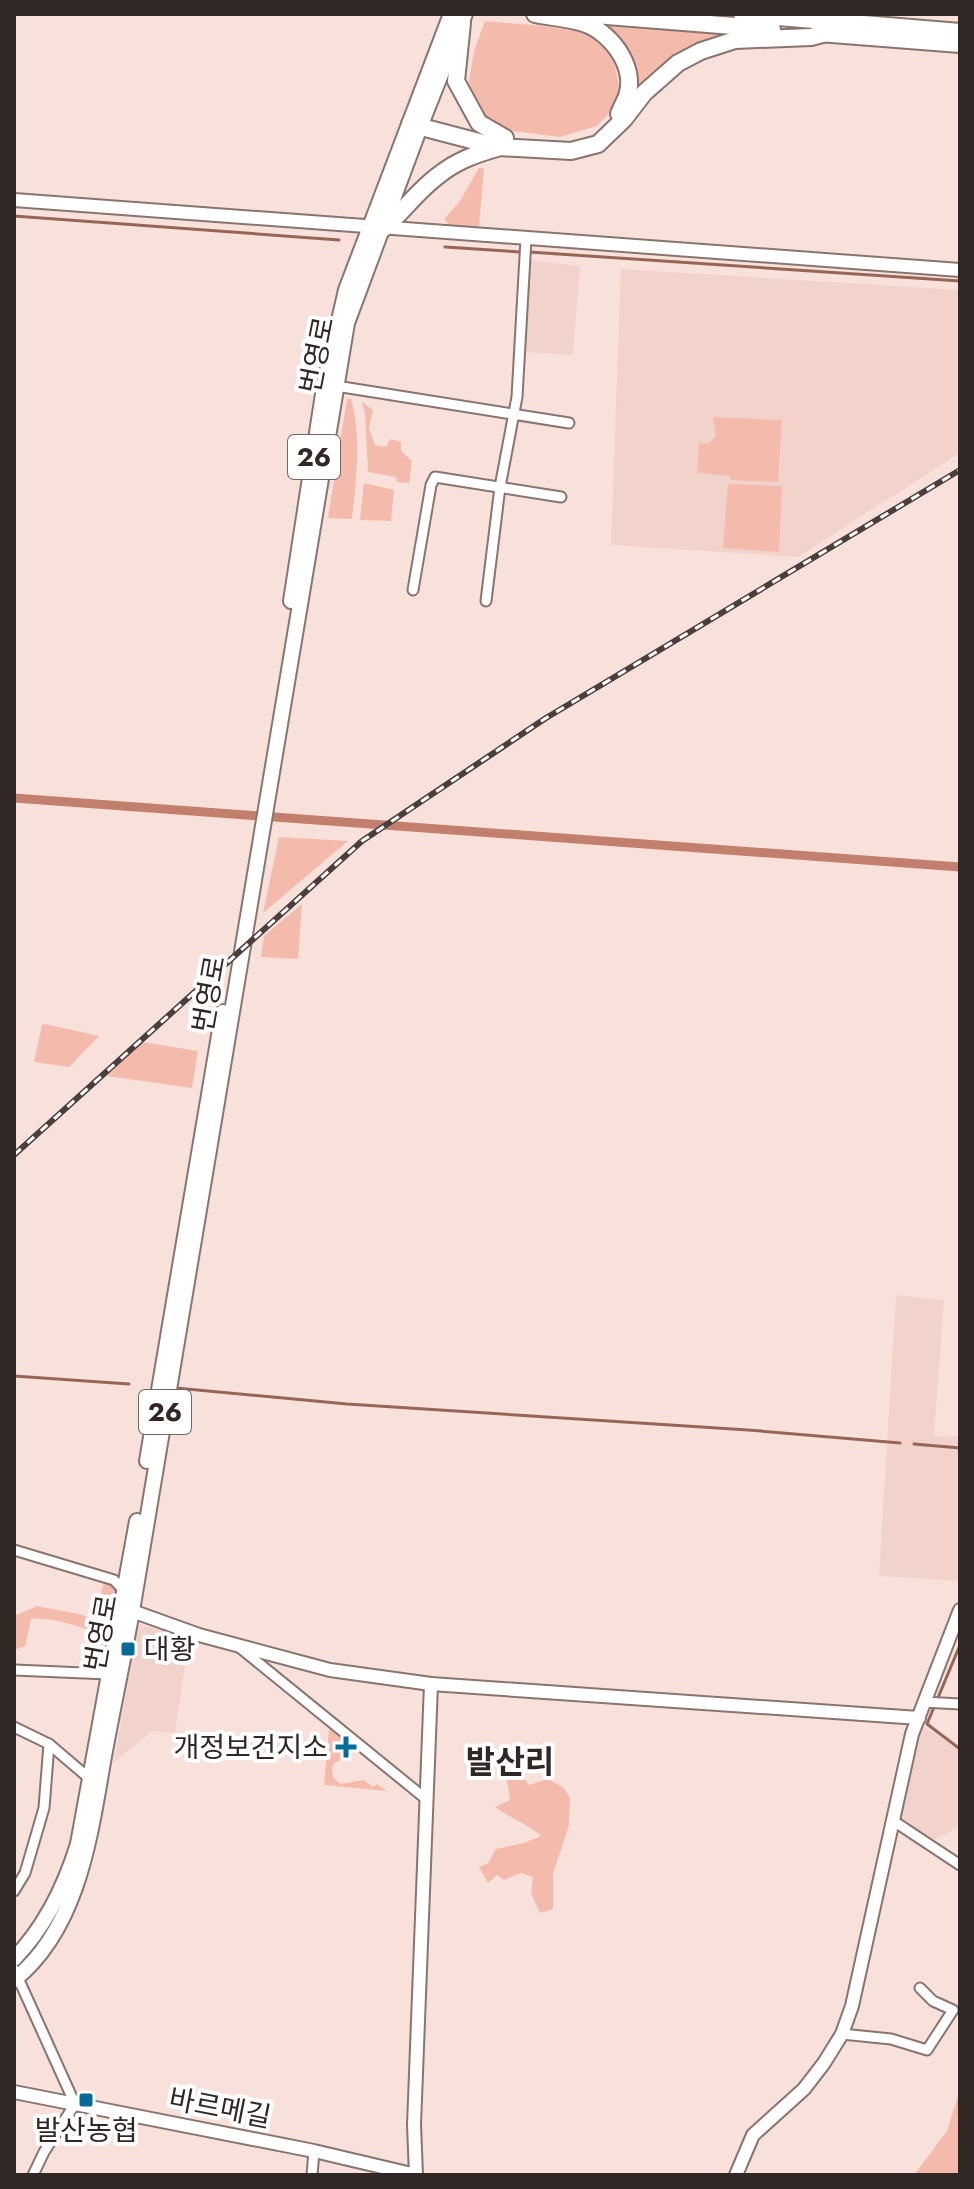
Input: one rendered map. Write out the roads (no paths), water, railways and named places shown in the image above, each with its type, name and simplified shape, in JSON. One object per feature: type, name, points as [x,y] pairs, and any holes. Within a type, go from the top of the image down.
[{"type":"highway","points":[[535,14],[960,44]]},
{"type":"highway","points":[[742,14],[960,32]]},
{"type":"highway","points":[[822,14],[865,24]]},
{"type":"highway","points":[[459,17],[456,81],[479,123],[501,143]]},
{"type":"highway","points":[[376,228],[404,211],[438,175],[472,155],[501,143],[580,140],[600,132],[618,116],[628,95],[629,81],[624,61],[614,45],[599,31],[576,17]]},
{"type":"highway","points":[[415,126],[463,138],[479,135],[501,143],[571,151],[598,144],[624,119],[644,93],[678,63],[701,51],[735,40],[811,37],[826,33]]},
{"type":"main road","name":"번영로","points":[[14,1959],[36,1936],[69,1872],[78,1844],[347,323],[376,228],[459,17]]},
{"type":"main road","name":"번영로","points":[[263,800],[325,381],[346,290],[376,228]]},
{"type":"main road","name":"번영로","points":[[16,1975],[41,1952],[62,1918],[88,1844],[132,1611],[259,823]]},
{"type":"street","points":[[14,200],[232,214],[526,242],[960,270]]},
{"type":"street","points":[[486,601],[500,487],[517,397],[526,242]]},
{"type":"street","points":[[336,386],[569,423]]},
{"type":"street","points":[[413,590],[435,477],[561,497]]},
{"type":"street","points":[[14,1550],[114,1580],[124,1591],[132,1611],[199,1635],[330,1670],[431,1684],[919,1718]]},
{"type":"street","points":[[736,2175],[753,2135],[804,2089],[842,2034],[852,2006],[912,1734],[919,1718],[932,1702],[960,1610]]},
{"type":"street","points":[[233,1642],[426,1799]]},
{"type":"street","points":[[14,1670],[108,1674]]},
{"type":"street","points":[[416,2175],[414,2125],[431,1684]]},
{"type":"street","points":[[932,1702],[960,1704]]},
{"type":"street","points":[[14,1727],[49,1744],[90,1779]]},
{"type":"street","points":[[14,1891],[25,1873],[44,1808],[49,1744]]},
{"type":"street","points":[[892,1820],[960,1865]]},
{"type":"street","points":[[16,1975],[75,2104],[33,2175]]},
{"type":"street","points":[[842,2034],[891,2039],[927,2050],[957,2009],[933,2001],[920,1988]]},
{"type":"street","name":"바르메길","points":[[14,2092],[314,2151],[416,2175]]},
{"type":"street","points":[[312,2175],[314,2151]]},
{"type":"waterway","points":[[14,216],[339,240]]},
{"type":"waterway","points":[[445,247],[521,252]]},
{"type":"waterway","points":[[529,252],[960,281]]},
{"type":"waterway","points":[[14,798],[960,867]]},
{"type":"waterway","points":[[14,1376],[129,1384]]},
{"type":"waterway","points":[[176,1388],[347,1404],[900,1443]]},
{"type":"waterway","points":[[914,1444],[960,1448]]},
{"type":"waterway","points":[[937,1700],[960,1645]]},
{"type":"waterway","points":[[934,1707],[927,1724],[960,1749]]},
{"type":"railway","points":[[14,1155],[362,841],[546,718],[960,470]]},
{"type":"place","name":"대황","points":[[128,1649]]},
{"type":"place","name":"개정보건지소","points":[[346,1747]]},
{"type":"place","name":"발산농협","points":[[86,2100]]},
{"type":"district","name":"발산리","points":[[510,1762]]}]
